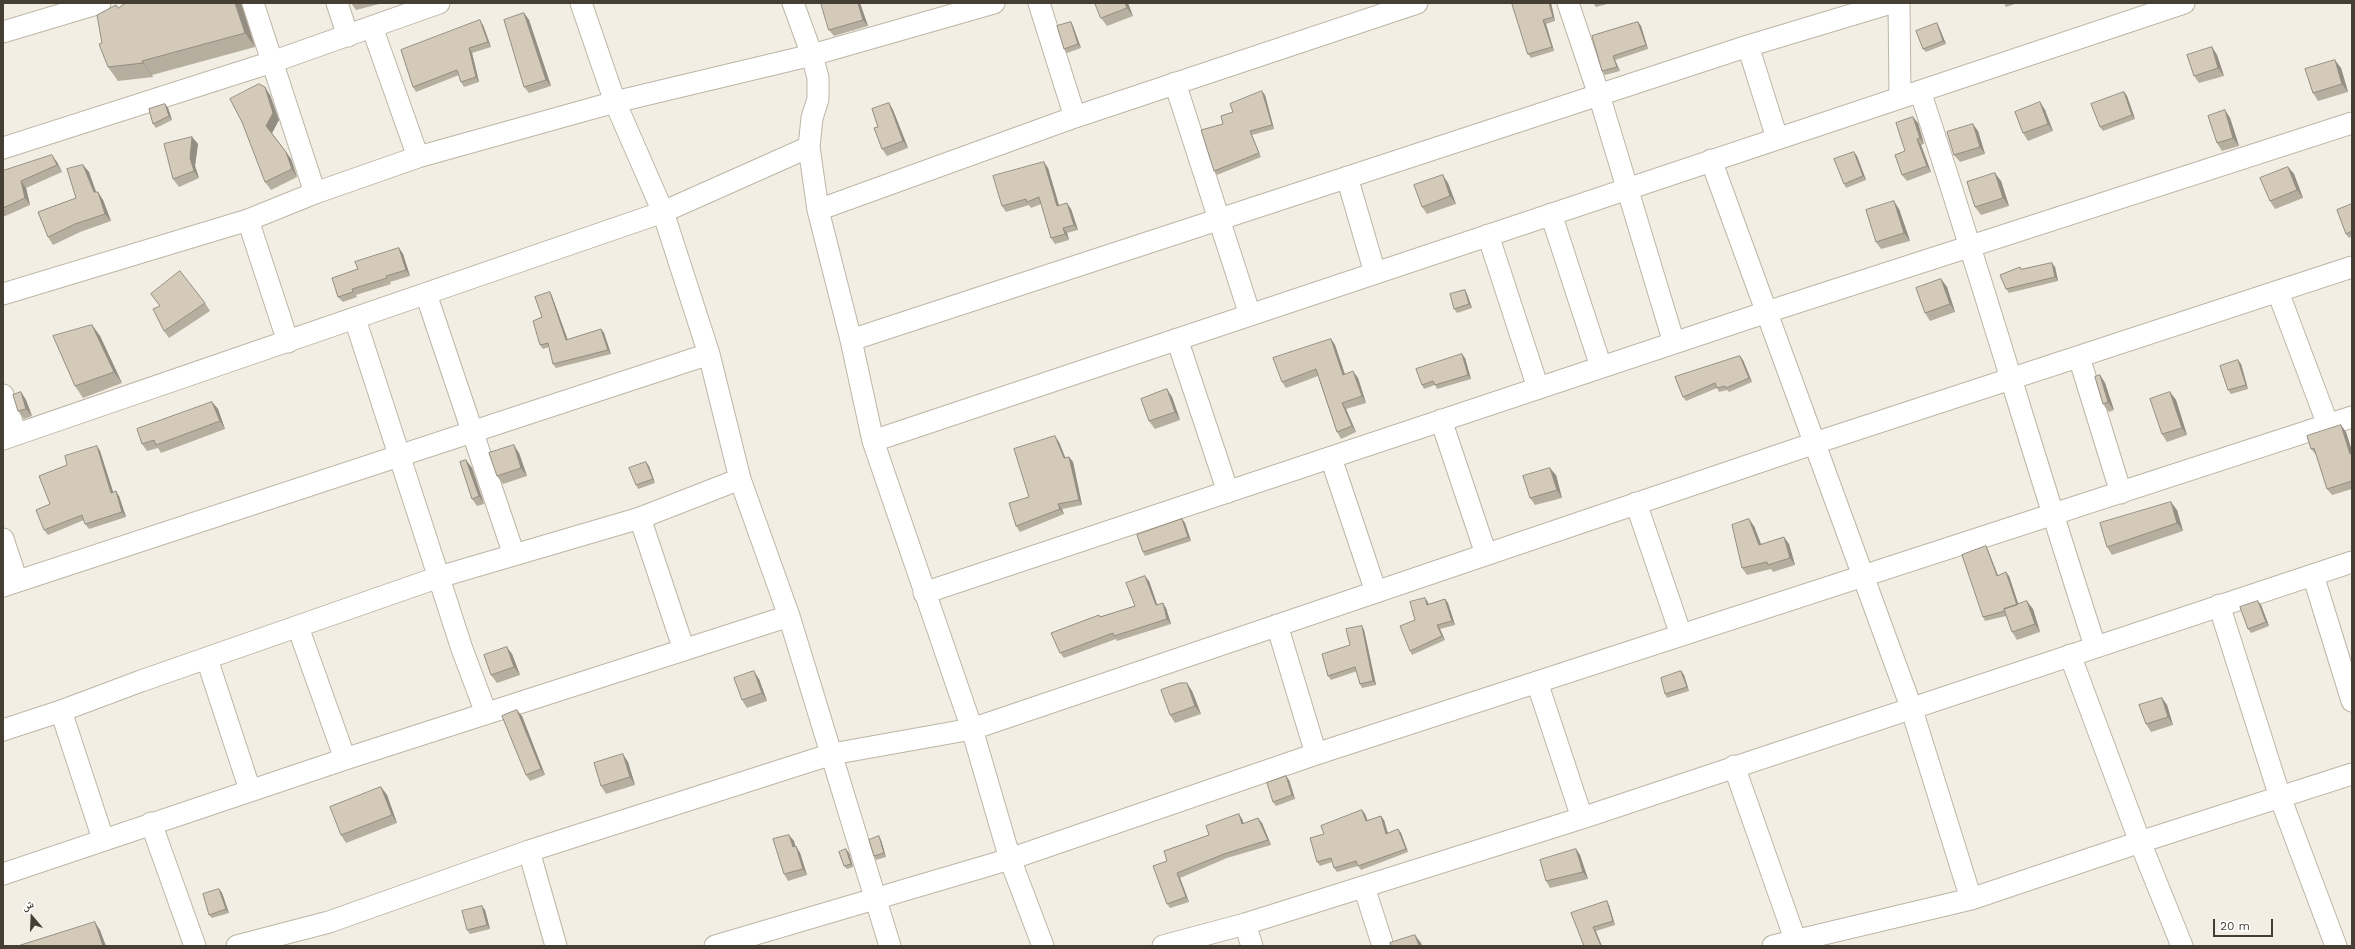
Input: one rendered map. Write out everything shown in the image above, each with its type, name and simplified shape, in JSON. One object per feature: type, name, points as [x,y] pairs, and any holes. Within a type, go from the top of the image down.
[{"type":"street","points":[[3,32],[100,3]]},
{"type":"street","points":[[253,3],[315,193]]},
{"type":"street","points":[[337,3],[348,36]]},
{"type":"street","points":[[3,148],[272,62],[438,3]]},
{"type":"street","points":[[581,3],[615,102],[663,212],[709,354],[740,479],[789,616],[832,754],[874,898],[890,946]]},
{"type":"street","points":[[793,3],[812,55],[818,78],[818,99],[812,118],[809,147],[818,210],[852,340],[873,441],[972,729],[1010,859],[1043,946]]},
{"type":"street","points":[[3,294],[248,220],[315,193],[418,157],[615,102],[812,55],[994,3]]},
{"type":"street","points":[[1039,3],[1075,117]]},
{"type":"street","points":[[818,210],[1075,117],[1417,3]]},
{"type":"street","points":[[1568,3],[1599,95],[1674,343]]},
{"type":"street","points":[[852,340],[1748,46],[1891,3]]},
{"type":"street","points":[[1899,3],[1900,97]]},
{"type":"street","points":[[873,441],[1626,188],[2184,3]]},
{"type":"street","points":[[372,27],[418,157]]},
{"type":"street","points":[[1748,46],[1777,138]]},
{"type":"street","points":[[1175,83],[1250,315]]},
{"type":"street","points":[[1920,91],[1971,246],[2052,515],[2095,646]]},
{"type":"street","points":[[924,593],[1767,312],[2352,123]]},
{"type":"street","points":[[3,394],[10,436],[288,342],[663,212],[809,147]]},
{"type":"street","points":[[1711,160],[1816,443],[1911,707],[1971,899]]},
{"type":"street","points":[[1347,177],[1375,273]]},
{"type":"street","points":[[1551,214],[1602,367]]},
{"type":"street","points":[[248,220],[288,342]]},
{"type":"street","points":[[1488,235],[1538,388]]},
{"type":"street","points":[[237,946],[329,922],[529,851],[832,754],[972,729],[1636,503],[2352,267]]},
{"type":"street","points":[[2278,292],[2328,425]]},
{"type":"street","points":[[426,294],[514,555]]},
{"type":"street","points":[[355,319],[439,576],[486,713]]},
{"type":"street","points":[[1177,339],[1228,492]]},
{"type":"street","points":[[3,539],[10,583],[399,454],[709,354]]},
{"type":"street","points":[[2079,357],[2121,492]]},
{"type":"street","points":[[715,946],[1010,859],[1316,754],[2352,417]]},
{"type":"street","points":[[1441,420],[1486,554]]},
{"type":"street","points":[[1331,458],[1376,592]]},
{"type":"street","points":[[3,730],[61,711],[141,681],[298,627],[439,576],[640,518],[740,479]]},
{"type":"street","points":[[1636,503],[1682,635]]},
{"type":"street","points":[[640,518],[684,650]]},
{"type":"street","points":[[1163,946],[1245,924],[1582,818],[1911,707],[2352,562]]},
{"type":"street","points":[[2313,575],[2352,701]]},
{"type":"street","points":[[2219,605],[2280,797],[2336,946]]},
{"type":"street","points":[[3,874],[250,790],[789,616]]},
{"type":"street","points":[[1277,625],[1316,754]]},
{"type":"street","points":[[298,627],[345,759]]},
{"type":"street","points":[[2070,655],[2140,842],[2182,946]]},
{"type":"street","points":[[207,659],[250,790]]},
{"type":"street","points":[[1537,682],[1582,818]]},
{"type":"street","points":[[61,711],[103,839]]},
{"type":"street","points":[[1734,766],[1795,939]]},
{"type":"street","points":[[1773,946],[1795,939],[1971,899],[2140,842],[2352,774]]},
{"type":"street","points":[[151,823],[195,946]]},
{"type":"street","points":[[529,851],[556,946]]},
{"type":"street","points":[[1364,887],[1384,946]]},
{"type":"street","points":[[1245,924],[1252,946]]},
{"type":"building","points":[[126,3],[235,3],[245,33],[142,61],[143,63],[108,67],[99,44],[102,43],[97,15],[116,5],[118,8]]},
{"type":"building","points":[[821,3],[858,3],[863,20],[829,30]]},
{"type":"building","points":[[1095,3],[1125,3],[1127,8],[1101,18]]},
{"type":"building","points":[[1512,3],[1549,3],[1553,17],[1543,20],[1552,47],[1528,54]]},
{"type":"building","points":[[524,13],[546,80],[524,87],[504,20]]},
{"type":"building","points":[[480,20],[488,42],[469,48],[476,77],[461,82],[457,70],[413,87],[401,50]]},
{"type":"building","points":[[1071,22],[1078,44],[1064,49],[1057,26]]},
{"type":"building","points":[[1638,22],[1646,45],[1613,56],[1617,67],[1602,71],[1592,36]]},
{"type":"building","points":[[1937,23],[1943,41],[1923,49],[1916,31]]},
{"type":"building","points":[[2212,47],[2218,68],[2194,76],[2187,55]]},
{"type":"building","points":[[2335,60],[2342,84],[2313,93],[2305,69]]},
{"type":"building","points":[[259,84],[265,87],[273,113],[266,126],[286,152],[292,169],[265,182],[242,122],[230,99]]},
{"type":"building","points":[[1262,91],[1272,125],[1250,131],[1259,153],[1214,171],[1201,130],[1223,124],[1221,116],[1233,112],[1230,104]]},
{"type":"building","points":[[2124,92],[2132,115],[2100,127],[2091,104]]},
{"type":"building","points":[[2040,102],[2048,124],[2023,133],[2015,112]]},
{"type":"building","points":[[889,103],[903,141],[882,149],[874,128],[878,127],[872,109]]},
{"type":"building","points":[[165,104],[169,116],[153,124],[149,109]]},
{"type":"building","points":[[2225,110],[2233,138],[2217,143],[2208,116]]},
{"type":"building","points":[[1913,117],[1920,138],[1917,139],[1927,166],[1902,175],[1895,155],[1905,151],[1896,123]]},
{"type":"building","points":[[1973,124],[1980,147],[1954,155],[1947,132]]},
{"type":"building","points":[[192,137],[190,158],[194,171],[173,179],[164,144]]},
{"type":"building","points":[[1854,152],[1863,176],[1844,184],[1834,159]]},
{"type":"building","points":[[52,155],[57,165],[21,181],[25,198],[3,208],[3,171]]},
{"type":"building","points":[[1044,162],[1057,206],[1067,203],[1074,225],[1063,228],[1065,234],[1051,238],[1039,197],[1027,202],[1026,199],[1002,206],[993,176]]},
{"type":"building","points":[[83,165],[94,192],[98,192],[105,214],[75,224],[48,237],[38,212],[76,198],[67,169]]},
{"type":"building","points":[[2288,167],[2297,190],[2270,201],[2260,178]]},
{"type":"building","points":[[1995,173],[2003,198],[1975,207],[1967,182]]},
{"type":"building","points":[[1443,175],[1450,196],[1422,207],[1414,185]]},
{"type":"building","points":[[1894,201],[1904,233],[1876,242],[1866,210]]},
{"type":"building","points":[[2352,204],[2352,231],[2346,234],[2337,210]]},
{"type":"building","points":[[399,248],[406,270],[386,276],[387,278],[352,289],[353,292],[338,297],[332,278],[358,269],[355,262]]},
{"type":"building","points":[[2052,263],[2055,277],[2006,289],[2000,275],[2020,267],[2021,269]]},
{"type":"building","points":[[180,271],[205,303],[164,331],[153,309],[160,306],[151,294]]},
{"type":"building","points":[[1941,279],[1950,304],[1925,313],[1916,288]]},
{"type":"building","points":[[1465,290],[1469,304],[1454,309],[1450,294]]},
{"type":"building","points":[[550,292],[566,340],[601,329],[608,350],[553,364],[548,343],[540,345],[533,321],[542,317],[535,297]]},
{"type":"building","points":[[92,325],[114,372],[75,386],[53,336]]},
{"type":"building","points":[[1331,339],[1343,375],[1353,371],[1362,396],[1342,403],[1352,426],[1337,432],[1316,369],[1282,382],[1273,358]]},
{"type":"building","points":[[1462,354],[1468,375],[1435,385],[1433,381],[1422,385],[1416,369]]},
{"type":"building","points":[[1740,356],[1749,378],[1726,388],[1725,386],[1717,388],[1715,383],[1683,397],[1675,377]]},
{"type":"building","points":[[2238,360],[2246,385],[2228,390],[2220,366]]},
{"type":"building","points":[[2100,375],[2108,402],[2103,404],[2095,377]]},
{"type":"building","points":[[1167,389],[1175,412],[1149,421],[1141,399]]},
{"type":"building","points":[[21,392],[26,409],[18,411],[13,395]]},
{"type":"building","points":[[2170,392],[2182,428],[2162,434],[2150,399]]},
{"type":"building","points":[[212,402],[220,421],[156,445],[154,440],[142,444],[137,429]]},
{"type":"building","points":[[2341,425],[2350,454],[2352,453],[2352,481],[2327,489],[2314,448],[2311,449],[2307,436]]},
{"type":"building","points":[[1055,436],[1064,458],[1069,457],[1079,500],[1058,504],[1060,509],[1016,526],[1009,503],[1029,497],[1014,449]]},
{"type":"building","points":[[514,445],[521,468],[497,476],[489,453]]},
{"type":"building","points":[[97,446],[111,493],[116,491],[122,512],[85,524],[82,515],[44,530],[36,510],[50,504],[39,476],[67,465],[65,456]]},
{"type":"building","points":[[466,460],[479,496],[472,499],[460,462]]},
{"type":"building","points":[[646,462],[653,479],[636,485],[629,468]]},
{"type":"building","points":[[1550,468],[1557,490],[1530,498],[1523,476]]},
{"type":"building","points":[[2171,502],[2177,523],[2107,547],[2100,523]]},
{"type":"building","points":[[1182,519],[1188,537],[1143,552],[1137,535]]},
{"type":"building","points":[[1749,519],[1759,545],[1784,537],[1790,558],[1768,565],[1767,562],[1742,568],[1732,525]]},
{"type":"building","points":[[1986,546],[1997,576],[2006,572],[2017,605],[2004,609],[2005,611],[1983,617],[1962,555]]},
{"type":"building","points":[[1145,576],[1156,605],[1163,603],[1167,619],[1114,636],[1113,633],[1060,653],[1051,633],[1099,615],[1100,617],[1135,606],[1126,583]]},
{"type":"building","points":[[1425,598],[1427,605],[1445,599],[1452,621],[1437,625],[1442,636],[1410,651],[1400,626],[1415,620],[1410,602]]},
{"type":"building","points":[[2027,601],[2035,624],[2012,632],[2004,609]]},
{"type":"building","points":[[2258,601],[2266,622],[2248,629],[2240,607]]},
{"type":"building","points":[[1362,626],[1373,681],[1360,684],[1355,667],[1328,676],[1322,654],[1350,645],[1346,629]]},
{"type":"building","points":[[507,647],[514,667],[491,675],[484,655]]},
{"type":"building","points":[[754,671],[762,693],[742,700],[734,678]]},
{"type":"building","points":[[1681,671],[1687,687],[1665,694],[1661,678]]},
{"type":"building","points":[[1180,683],[1187,683],[1195,706],[1170,715],[1161,690]]},
{"type":"building","points":[[2162,698],[2168,717],[2146,724],[2139,705]]},
{"type":"building","points":[[517,710],[541,769],[526,775],[502,716]]},
{"type":"building","points":[[623,754],[630,777],[601,786],[594,763]]},
{"type":"building","points":[[1286,776],[1292,795],[1273,802],[1267,783]]},
{"type":"building","points":[[381,787],[392,815],[341,835],[330,807]]},
{"type":"building","points":[[1362,810],[1366,821],[1381,816],[1386,834],[1398,829],[1406,849],[1358,866],[1356,861],[1334,868],[1331,858],[1317,862],[1310,838],[1324,834],[1321,826]]},
{"type":"building","points":[[1239,814],[1242,824],[1258,818],[1268,840],[1224,854],[1177,873],[1186,897],[1167,904],[1153,866],[1167,861],[1164,851],[1209,835],[1206,826]]},
{"type":"building","points":[[789,835],[793,847],[796,846],[803,869],[784,874],[773,839]]},
{"type":"building","points":[[879,836],[884,853],[874,856],[869,840]]},
{"type":"building","points":[[846,849],[851,864],[844,866],[839,852]]},
{"type":"building","points":[[1576,849],[1583,872],[1546,881],[1540,860]]},
{"type":"building","points":[[219,889],[226,909],[209,915],[203,894]]},
{"type":"building","points":[[1607,901],[1613,921],[1593,927],[1601,946],[1584,946],[1571,913]]},
{"type":"building","points":[[482,906],[487,925],[467,930],[462,911]]},
{"type":"building","points":[[95,922],[103,946],[18,946]]},
{"type":"building","points":[[1415,935],[1419,946],[1391,946],[1390,943]]}]
